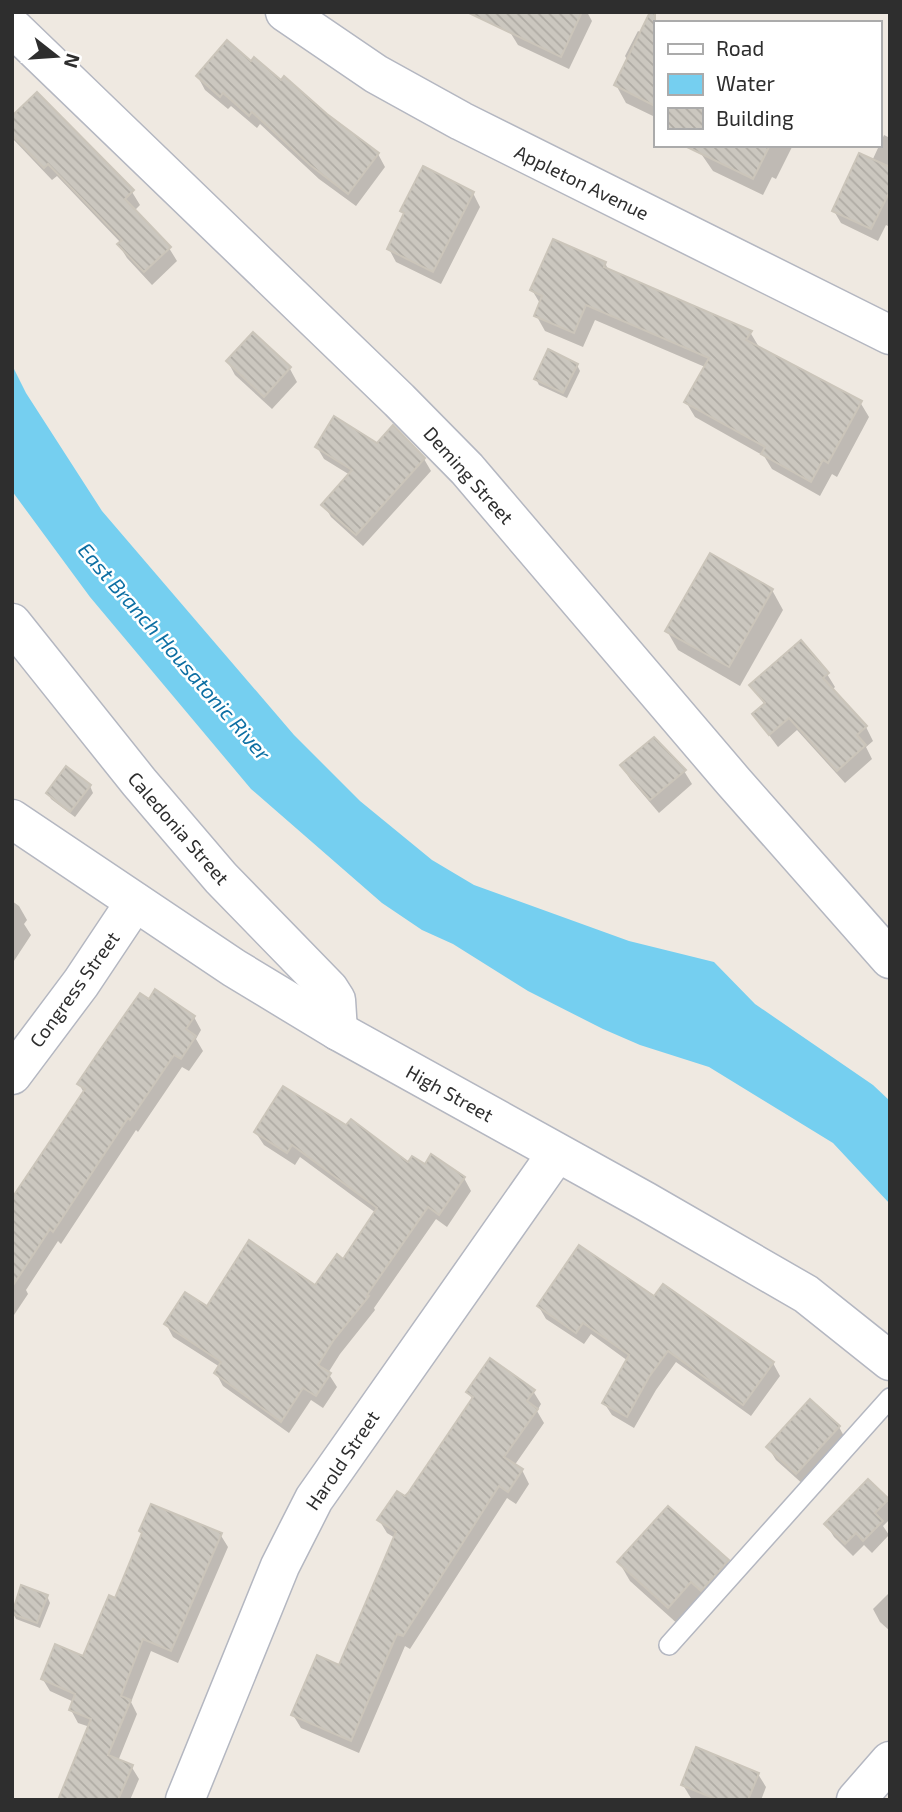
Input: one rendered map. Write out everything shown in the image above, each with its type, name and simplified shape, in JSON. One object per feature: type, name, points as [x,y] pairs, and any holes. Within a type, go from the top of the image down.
[{"type":"street","name":"Appleton Avenue","points":[[285,12],[376,74],[461,121],[890,335]]},
{"type":"street","name":"Deming Street","points":[[12,27],[399,400],[467,469],[733,781],[890,959]]},
{"type":"street","name":"Caledonia Street","points":[[12,623],[139,782],[221,878],[329,989],[336,1000],[338,1031]]},
{"type":"street","name":"High Street","points":[[12,819],[233,968],[338,1031],[806,1294],[890,1361]]},
{"type":"street","name":"Congress Street","points":[[12,1075],[81,983],[135,902]]},
{"type":"street","name":"Harold Street","points":[[185,1800],[280,1566],[314,1499],[557,1153]]},
{"type":"street","points":[[856,1800],[890,1761]]},
{"type":"lane","points":[[669,1645],[890,1398]]},
{"type":"water","name":"East Branch Housatonic River","points":[[12,365],[26,393],[102,511],[294,735],[360,801],[432,860],[474,885],[629,941],[714,962],[755,1004],[873,1085],[890,1101],[890,1204],[833,1143],[709,1067],[640,1045],[603,1029],[528,991],[453,944],[422,930],[382,903],[251,789],[90,597],[12,491]]},
{"type":"building","points":[[467,12],[582,12],[561,57]]},
{"type":"building","points":[[650,12],[655,12],[654,105],[614,85]]},
{"type":"building","points":[[227,40],[251,61],[254,57],[281,80],[284,76],[327,114],[379,153],[348,194],[310,165],[252,112],[249,116],[223,93],[220,97],[196,76]]},
{"type":"building","points":[[37,92],[134,190],[125,199],[171,247],[144,272],[117,244],[122,240],[48,164],[44,168],[12,135],[12,116]]},
{"type":"building","points":[[687,147],[769,147],[753,179]]},
{"type":"building","points":[[859,153],[890,167],[890,191],[871,229],[832,211]]},
{"type":"building","points":[[423,166],[474,192],[433,272],[387,249],[404,213],[400,211]]},
{"type":"building","points":[[553,239],[606,262],[604,267],[752,331],[746,340],[862,401],[828,463],[823,460],[811,482],[761,454],[765,447],[684,402],[709,358],[586,305],[574,333],[534,316],[542,296],[530,290]]},
{"type":"building","points":[[253,332],[291,367],[264,397],[226,361]]},
{"type":"building","points":[[548,349],[578,364],[563,393],[534,379]]},
{"type":"building","points":[[334,416],[377,443],[393,425],[425,458],[356,535],[321,505],[352,470],[315,447]]},
{"type":"building","points":[[710,553],[773,589],[729,667],[665,631]]},
{"type":"building","points":[[801,640],[829,673],[823,678],[867,726],[857,735],[866,745],[837,771],[789,718],[769,735],[752,714],[765,703],[749,685]]},
{"type":"building","points":[[654,737],[686,770],[650,800],[620,765]]},
{"type":"building","points":[[66,766],[91,785],[70,812],[46,793]]},
{"type":"building","points":[[155,989],[195,1016],[186,1029],[196,1036],[181,1059],[174,1055],[130,1120],[128,1118],[53,1232],[50,1229],[12,1287],[12,1198],[85,1089],[77,1084],[100,1050],[140,993],[149,999]]},
{"type":"building","points":[[283,1086],[346,1125],[351,1119],[408,1162],[412,1156],[425,1164],[431,1154],[465,1177],[439,1215],[428,1207],[367,1295],[369,1296],[333,1341],[318,1365],[331,1373],[316,1396],[303,1388],[281,1422],[214,1373],[221,1362],[164,1324],[185,1292],[207,1306],[249,1240],[315,1285],[337,1254],[343,1259],[377,1208],[292,1145],[287,1153],[254,1132]]},
{"type":"building","points":[[579,1245],[654,1296],[663,1284],[774,1362],[743,1405],[668,1351],[649,1377],[627,1417],[602,1403],[629,1355],[583,1323],[576,1333],[537,1306]]},
{"type":"building","points":[[490,1358],[535,1390],[527,1401],[538,1409],[504,1457],[523,1469],[508,1492],[499,1486],[403,1636],[397,1634],[351,1741],[291,1715],[317,1655],[339,1665],[396,1532],[377,1520],[397,1491],[405,1496],[408,1493],[473,1397],[466,1392]]},
{"type":"building","points":[[810,1399],[840,1426],[796,1474],[766,1447]]},
{"type":"building","points":[[868,1479],[889,1499],[875,1513],[883,1521],[863,1541],[856,1533],[845,1544],[824,1524]]},
{"type":"building","points":[[151,1504],[222,1533],[171,1651],[143,1639],[121,1696],[131,1700],[108,1755],[133,1765],[118,1800],[58,1800],[91,1719],[69,1710],[75,1694],[41,1679],[55,1644],[83,1656],[109,1595],[115,1598]]},
{"type":"building","points":[[668,1506],[729,1560],[701,1591],[691,1582],[668,1608],[617,1562]]},
{"type":"building","points":[[21,1585],[48,1595],[37,1623],[12,1614]]},
{"type":"building","points":[[696,1747],[759,1773],[748,1800],[718,1800],[681,1785]]}]
